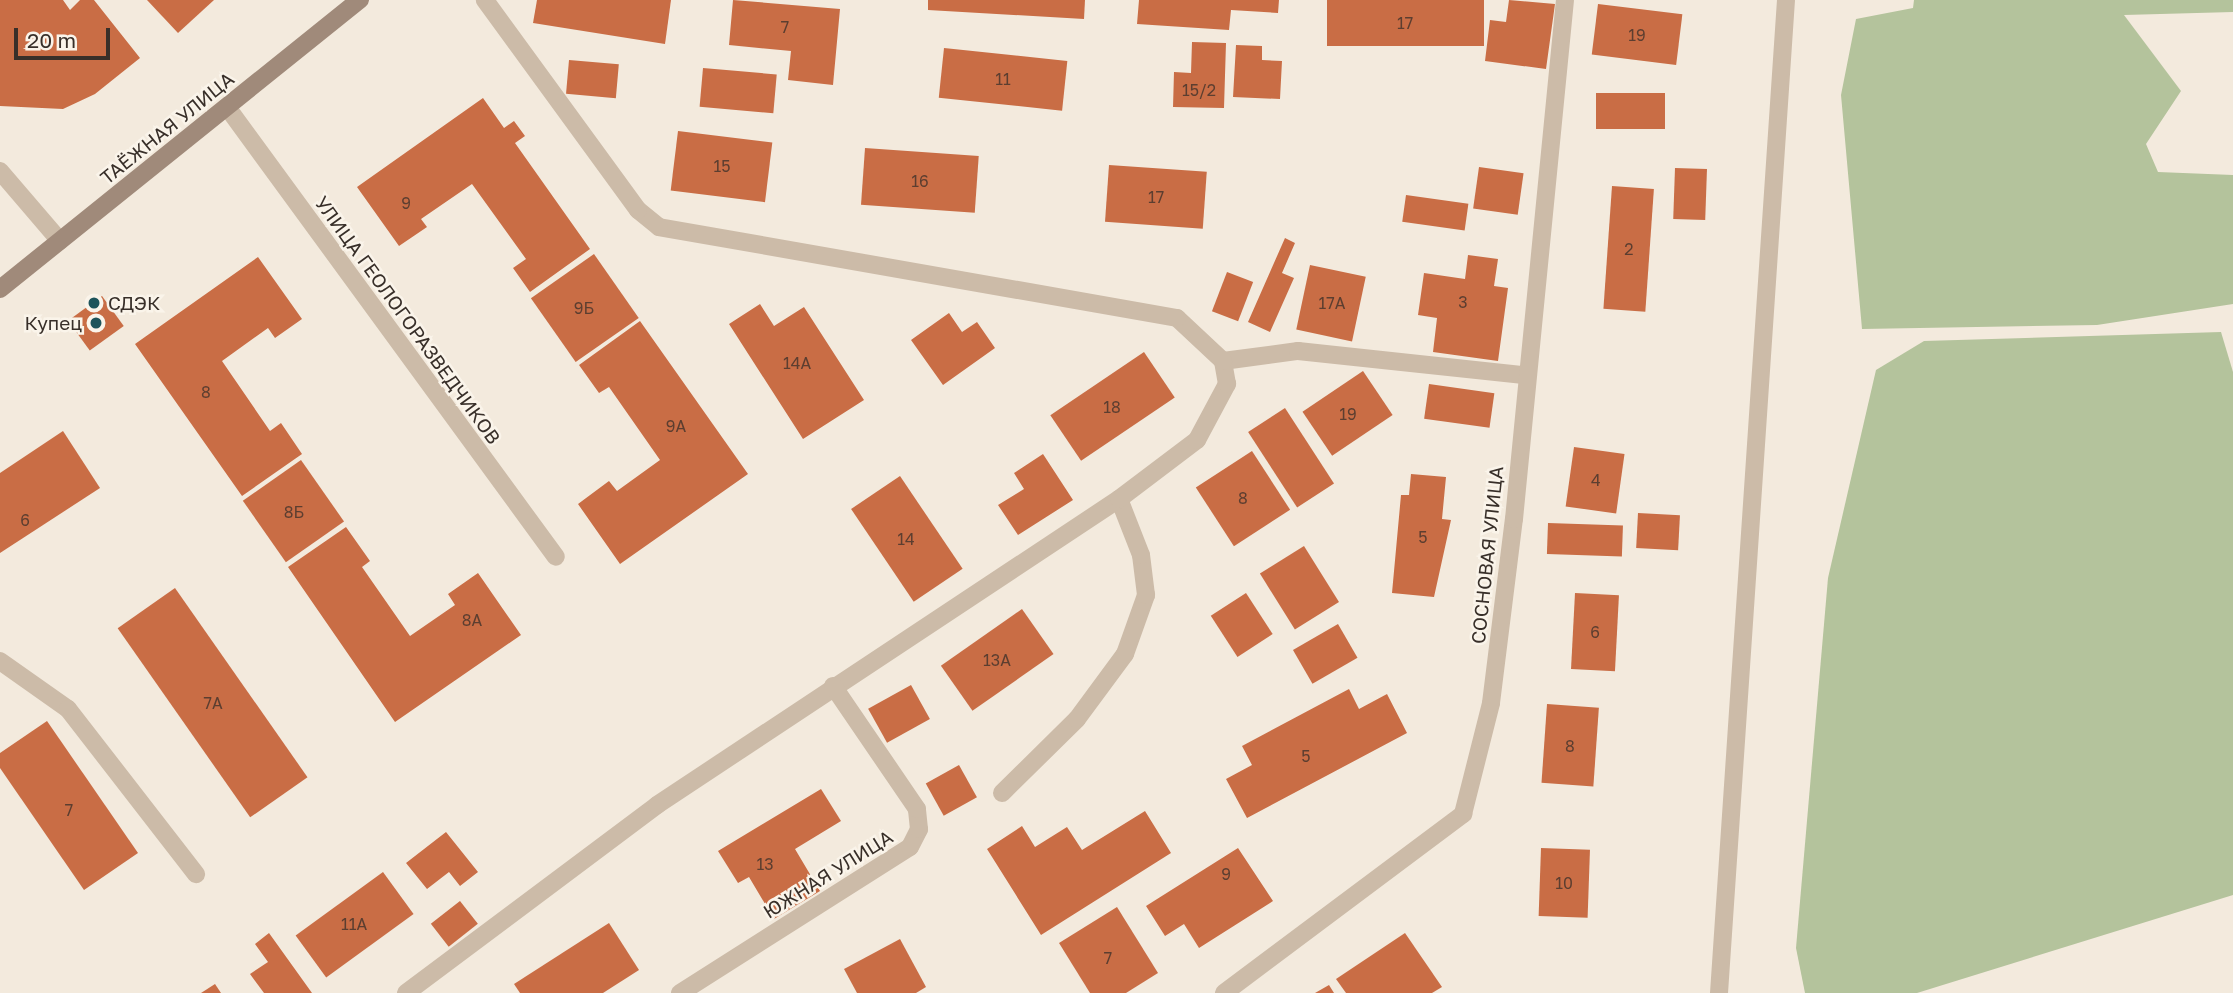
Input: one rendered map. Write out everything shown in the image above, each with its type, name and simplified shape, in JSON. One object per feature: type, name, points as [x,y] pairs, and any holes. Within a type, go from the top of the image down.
[{"type":"main road","name":"ТАЁЖНАЯ УЛИЦА","points":[[0,289],[360,0]]},
{"type":"street","points":[[406,993],[657,805],[1119,499],[1197,440],[1227,384],[1223,361],[1177,318],[659,228],[638,209],[485,0]]},
{"type":"street","name":"СОСНОВАЯ УЛИЦА","points":[[1224,993],[1463,814],[1491,702],[1514,519],[1524,375],[1565,0]]},
{"type":"street","points":[[1719,993],[1786,0]]},
{"type":"street","name":"УЛИЦА ГЕОЛОГОРАЗВЕДЧИКОВ","points":[[227,107],[556,557]]},
{"type":"street","points":[[0,170],[60,241]]},
{"type":"street","points":[[1223,361],[1298,351],[1524,375]]},
{"type":"street","points":[[1002,793],[1077,719],[1125,654],[1146,595],[1142,555],[1119,499]]},
{"type":"street","points":[[0,661],[68,709],[196,874]]},
{"type":"street","name":"ЮЖНАЯ УЛИЦА","points":[[680,993],[910,847],[919,829],[917,809],[833,686]]},
{"type":"green space","points":[[1914,0],[2233,0],[2233,12],[2124,15],[2181,91],[2146,144],[2158,172],[2233,175],[2233,304],[2097,325],[1862,329],[1841,95],[1856,19],[1913,8]]},
{"type":"green space","points":[[2221,332],[2233,372],[2233,895],[1917,993],[1805,993],[1796,948],[1828,578],[1876,370],[1924,341]]},
{"type":"building","points":[[0,0],[63,0],[70,10],[80,0],[94,0],[140,58],[95,94],[63,109],[0,106]]},
{"type":"building","points":[[147,0],[214,0],[178,33]]},
{"type":"building","points":[[537,0],[671,0],[665,44],[533,23]]},
{"type":"building","points":[[733,0],[840,9],[833,85],[788,80],[791,51],[729,45]]},
{"type":"building","points":[[928,0],[1085,0],[1084,19],[928,10]]},
{"type":"building","points":[[1139,0],[1279,0],[1278,13],[1231,10],[1229,30],[1137,24]]},
{"type":"building","points":[[1327,0],[1484,0],[1484,46],[1327,46]]},
{"type":"building","points":[[1509,0],[1555,4],[1546,69],[1485,61],[1490,20],[1506,22]]},
{"type":"building","points":[[1598,4],[1682,14],[1676,65],[1592,55]]},
{"type":"building","points":[[1192,42],[1226,43],[1224,108],[1173,107],[1174,72],[1191,73]]},
{"type":"building","points":[[1236,45],[1262,46],[1262,60],[1282,61],[1280,99],[1233,97]]},
{"type":"building","points":[[944,48],[1067,61],[1062,111],[939,98]]},
{"type":"building","points":[[569,60],[619,64],[616,98],[566,94]]},
{"type":"building","points":[[703,68],[777,74],[773,113],[700,107]]},
{"type":"building","points":[[1596,93],[1665,93],[1665,129],[1596,129]]},
{"type":"building","points":[[483,98],[504,128],[514,121],[525,136],[515,143],[590,249],[530,292],[513,268],[526,259],[472,184],[421,219],[427,227],[399,246],[357,187]]},
{"type":"building","points":[[678,131],[772,143],[765,202],[671,191]]},
{"type":"building","points":[[865,148],[979,156],[975,213],[861,205]]},
{"type":"building","points":[[1109,165],[1207,172],[1203,229],[1105,222]]},
{"type":"building","points":[[1479,167],[1524,173],[1518,215],[1473,209]]},
{"type":"building","points":[[1675,168],[1707,169],[1705,220],[1673,219]]},
{"type":"building","points":[[1612,186],[1654,189],[1645,312],[1603,309]]},
{"type":"building","points":[[1406,195],[1468,204],[1465,231],[1402,222]]},
{"type":"building","points":[[1285,238],[1295,243],[1282,273],[1294,278],[1270,332],[1248,322]]},
{"type":"building","points":[[594,254],[639,318],[576,362],[531,298]]},
{"type":"building","points":[[1468,255],[1498,259],[1494,286],[1508,288],[1498,361],[1433,352],[1437,318],[1418,315],[1424,273],[1465,279]]},
{"type":"building","points":[[258,257],[302,319],[275,338],[268,328],[222,361],[270,431],[281,423],[302,454],[242,496],[135,344]]},
{"type":"building","points":[[1310,265],[1366,277],[1352,341],[1296,330]]},
{"type":"building","points":[[1227,272],[1253,282],[1238,321],[1212,311]]},
{"type":"building","name":"Купец","points":[[102,296],[124,326],[90,351],[68,321]]},
{"type":"building","points":[[760,304],[774,326],[804,307],[864,400],[803,439],[729,324]]},
{"type":"building","points":[[949,313],[962,332],[977,322],[995,348],[943,385],[911,340]]},
{"type":"building","points":[[640,321],[748,474],[620,564],[578,504],[609,481],[617,491],[660,460],[609,387],[599,393],[579,365]]},
{"type":"building","points":[[1144,352],[1175,398],[1081,461],[1050,415]]},
{"type":"building","points":[[1363,371],[1393,415],[1332,456],[1302,412]]},
{"type":"building","points":[[1429,384],[1494,393],[1489,428],[1424,419]]},
{"type":"building","points":[[1285,408],[1334,483],[1297,507],[1248,432]]},
{"type":"building","points":[[63,431],[100,488],[0,553],[0,473]]},
{"type":"building","points":[[1574,447],[1625,454],[1616,514],[1566,506]]},
{"type":"building","points":[[1252,451],[1290,510],[1234,546],[1196,487]]},
{"type":"building","points":[[1043,454],[1073,500],[1018,535],[998,505],[1024,489],[1014,473]]},
{"type":"building","points":[[301,460],[344,521],[286,562],[243,501]]},
{"type":"building","points":[[1411,474],[1446,477],[1442,519],[1451,520],[1434,597],[1392,593],[1401,495],[1409,495]]},
{"type":"building","points":[[900,476],[963,569],[914,602],[851,509]]},
{"type":"building","points":[[1638,513],[1680,515],[1678,550],[1636,548]]},
{"type":"building","points":[[1548,523],[1623,526],[1622,557],[1547,554]]},
{"type":"building","points":[[346,527],[370,561],[362,567],[410,636],[455,605],[448,594],[478,573],[521,635],[395,722],[288,567]]},
{"type":"building","points":[[1304,546],[1339,602],[1295,630],[1260,574]]},
{"type":"building","points":[[175,588],[307,777],[250,817],[118,628]]},
{"type":"building","points":[[1246,593],[1273,634],[1237,657],[1211,616]]},
{"type":"building","points":[[1575,593],[1619,595],[1615,671],[1571,669]]},
{"type":"building","points":[[1022,609],[1054,654],[972,711],[941,666]]},
{"type":"building","points":[[1338,624],[1358,658],[1312,684],[1293,650]]},
{"type":"building","points":[[911,685],[930,719],[887,743],[868,709]]},
{"type":"building","points":[[1349,689],[1359,709],[1387,694],[1407,733],[1247,818],[1226,779],[1252,765],[1242,746]]},
{"type":"building","points":[[1547,704],[1599,708],[1593,786],[1541,783]]},
{"type":"building","points":[[47,721],[138,853],[84,890],[0,768],[0,753]]},
{"type":"building","points":[[959,765],[977,797],[944,816],[926,783]]},
{"type":"building","points":[[821,789],[841,821],[795,849],[820,891],[774,919],[749,877],[738,883],[718,851]]},
{"type":"building","points":[[1145,811],[1171,853],[1041,935],[987,849],[1022,826],[1035,847],[1067,827],[1082,850]]},
{"type":"building","points":[[446,832],[478,872],[460,886],[449,872],[427,889],[406,863]]},
{"type":"building","points":[[1238,848],[1273,901],[1199,948],[1184,924],[1165,936],[1146,906]]},
{"type":"building","points":[[1541,848],[1590,850],[1588,918],[1539,916]]},
{"type":"building","points":[[383,872],[414,914],[326,978],[296,935]]},
{"type":"building","points":[[460,901],[478,924],[449,947],[431,924]]},
{"type":"building","points":[[1117,907],[1158,973],[1126,993],[1090,993],[1059,943]]},
{"type":"building","points":[[609,923],[639,970],[603,993],[520,993],[514,984]]},
{"type":"building","points":[[269,933],[312,993],[264,993],[250,974],[268,962],[255,944]]},
{"type":"building","points":[[1405,933],[1442,987],[1432,993],[1346,993],[1336,979]]},
{"type":"building","points":[[900,939],[926,987],[916,993],[857,993],[844,969]]},
{"type":"building","points":[[215,984],[221,993],[201,993]]},
{"type":"building","points":[[1329,985],[1334,993],[1315,993]]},
{"type":"place","name":"СДЭК","points":[[94,303]]},
{"type":"place","name":"Купец","points":[[96,323]]}]
